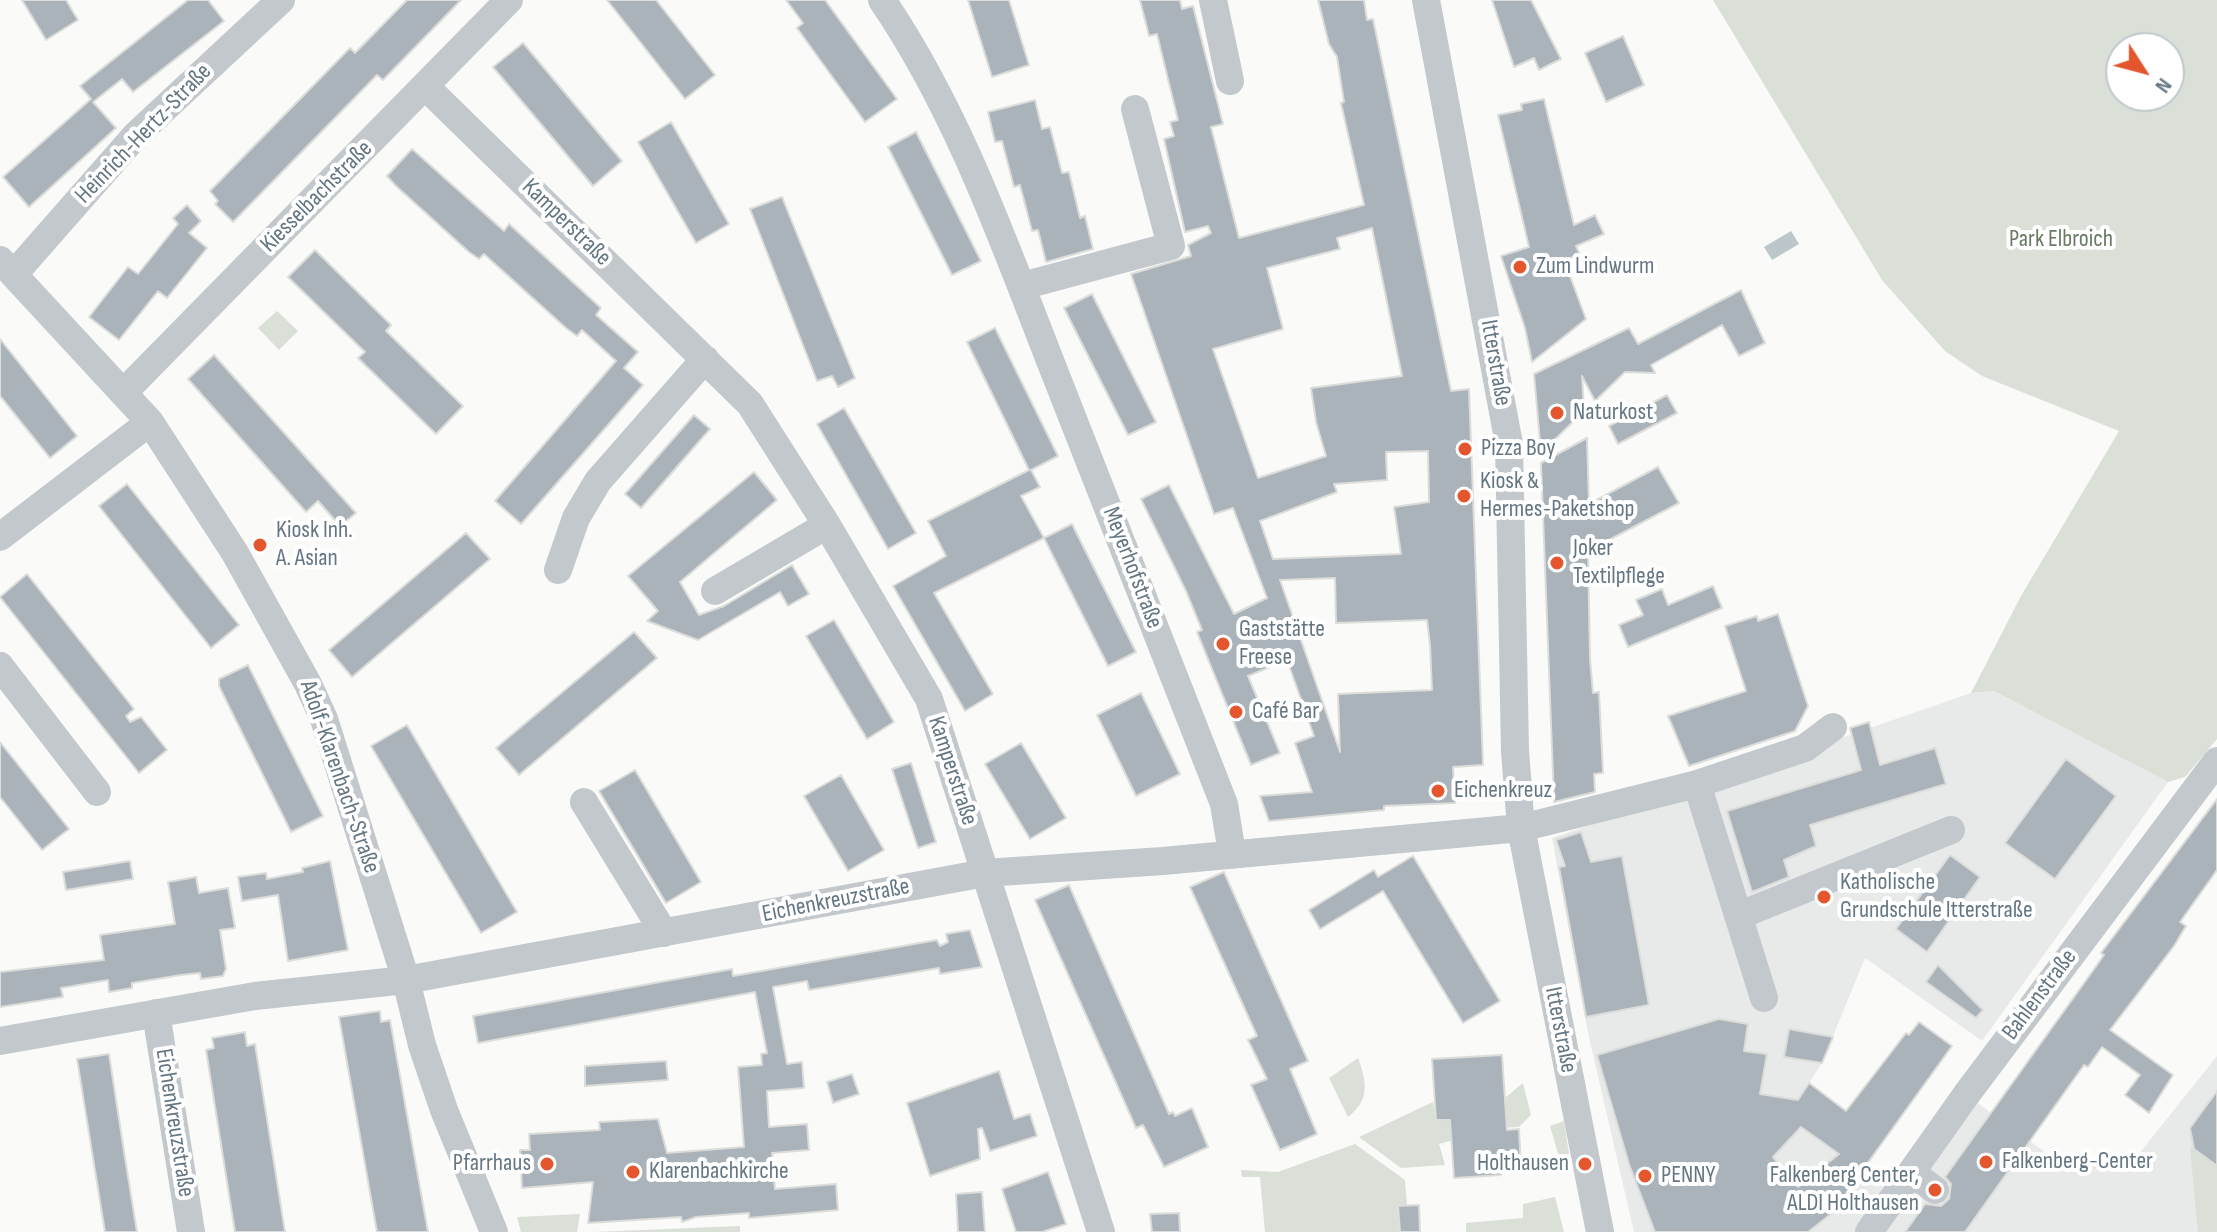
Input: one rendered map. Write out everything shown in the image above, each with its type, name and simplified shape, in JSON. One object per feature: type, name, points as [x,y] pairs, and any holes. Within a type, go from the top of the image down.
[{"type":"street","name":"Heinrich-Hertz-Straße","points":[[7,267],[136,135],[281,0]]},
{"type":"street","name":"Kiesselbachstraße","points":[[124,392],[509,0]]},
{"type":"street","name":"Meyerhofstraße","points":[[882,0],[917,53],[950,118],[1022,286],[1224,804],[1232,853]]},
{"type":"street","points":[[1213,0],[1230,81]]},
{"type":"street","name":"Itterstraße","points":[[1426,0],[1509,444],[1515,751],[1521,828],[1600,1232]]},
{"type":"street","name":"Kamperstraße","points":[[426,87],[750,404],[769,429],[827,525],[929,699],[1101,1232]]},
{"type":"street","points":[[1022,286],[1171,246],[1135,109]]},
{"type":"street","name":"Adolf-Klarenbach-Straße","points":[[7,267],[150,422],[235,553],[308,684],[324,719],[444,1110],[494,1232]]},
{"type":"street","points":[[558,570],[576,518],[598,481],[705,359]]},
{"type":"street","points":[[0,537],[150,422]]},
{"type":"street","points":[[715,591],[827,525]]},
{"type":"street","points":[[0,666],[97,792]]},
{"type":"street","points":[[1521,828],[1697,784],[1805,748],[1833,727]]},
{"type":"street","name":"Bahlenstraße","points":[[1869,1232],[2032,1005],[2217,761]]},
{"type":"street","points":[[1697,784],[1764,998]]},
{"type":"street","points":[[584,802],[664,933]]},
{"type":"street","name":"Eichenkreuzstraße","points":[[0,1041],[255,996],[406,980],[985,873],[1521,828]]},
{"type":"street","points":[[1738,916],[1951,830]]},
{"type":"street","name":"Eichenkreuzstraße","points":[[156,1013],[191,1232]]},
{"type":"street","points":[[1912,1173],[1935,1190]]},
{"type":"shaded area","points":[[1791,231],[1799,244],[1772,260],[1764,247]]},
{"type":"shaded area","name":"Katholische Grundschule Itterstraße","points":[[1994,691],[2168,782],[1982,1041],[1865,958],[1822,1063],[1787,1117],[1897,1197],[1968,1096],[2056,1160],[2138,1155],[2217,1056],[2217,1232],[1634,1232],[1588,1033],[1552,838],[1971,693]]},
{"type":"green space","name":"Park Elbroich","points":[[1713,0],[2217,0],[2217,739],[2185,777],[2168,782],[1994,691],[1971,693],[2021,596],[2119,431],[1982,376],[1945,351],[1882,280]]},
{"type":"green space","points":[[277,311],[298,331],[279,350],[258,328]]},
{"type":"green space","points":[[1358,1058],[1365,1090],[1360,1104],[1348,1117],[1329,1078]]},
{"type":"green space","points":[[1523,1083],[1531,1115],[1519,1127],[1495,1128],[1439,1144],[1445,1165],[1401,1168],[1359,1137],[1433,1102],[1436,1121],[1506,1117],[1506,1097]]},
{"type":"green space","points":[[1564,1121],[1569,1154],[1559,1157],[1550,1126]]},
{"type":"green space","points":[[1355,1144],[1405,1180],[1407,1206],[1397,1206],[1399,1232],[1265,1232],[1260,1177],[1242,1177],[1241,1170],[1278,1172]]},
{"type":"green space","points":[[2190,1147],[2217,1166],[2217,1232],[2198,1232]]},
{"type":"green space","points":[[1555,1197],[1564,1232],[1466,1232],[1466,1223],[1523,1218],[1523,1204]]},
{"type":"green space","points":[[580,1214],[577,1232],[521,1232],[517,1217]]},
{"type":"green space","points":[[740,1226],[740,1232],[594,1232]]},
{"type":"building","points":[[22,0],[66,0],[78,20],[46,40]]},
{"type":"building","points":[[188,0],[208,0],[224,21],[133,92],[122,79],[93,102],[116,128],[29,207],[3,177],[91,99],[80,86]]},
{"type":"building","points":[[407,0],[461,0],[383,80],[377,75],[233,222],[215,204],[218,201],[210,191],[350,48],[355,53]]},
{"type":"building","points":[[607,0],[656,0],[715,75],[685,99]]},
{"type":"building","points":[[786,0],[825,0],[897,99],[865,122],[797,28],[803,23]]},
{"type":"building","points":[[968,0],[1009,0],[1029,65],[992,77]]},
{"type":"building","points":[[1140,0],[1180,0],[1182,9],[1193,6],[1223,124],[1211,127],[1239,238],[1364,205],[1341,103],[1344,102],[1337,57],[1329,44],[1318,0],[1364,0],[1367,20],[1373,19],[1451,391],[1469,389],[1483,765],[1453,767],[1455,803],[1384,806],[1384,810],[1269,821],[1260,796],[1312,792],[1295,743],[1314,736],[1287,660],[1248,676],[1280,753],[1251,765],[1197,632],[1202,630],[1186,591],[1141,499],[1169,485],[1234,614],[1267,598],[1233,508],[1214,514],[1131,274],[1191,256],[1188,245],[1211,233],[1208,226],[1185,232],[1164,139],[1174,136],[1170,122],[1178,120],[1157,34],[1149,36]],"holes":[[[1372,228],[1402,376],[1311,388],[1316,422],[1326,456],[1258,478],[1213,349],[1283,329],[1267,268],[1340,249],[1337,238]],[[1428,451],[1429,502],[1394,507],[1401,554],[1273,559],[1260,521],[1337,492],[1334,484],[1387,480],[1386,452]],[[1335,578],[1336,623],[1427,620],[1432,690],[1338,694],[1340,752],[1280,580]]]},
{"type":"building","points":[[1492,0],[1531,0],[1561,59],[1539,70],[1534,58],[1514,67]]},
{"type":"building","points":[[1623,36],[1644,85],[1606,102],[1585,53]]},
{"type":"building","points":[[523,43],[622,161],[593,186],[493,67]]},
{"type":"building","points":[[1544,99],[1574,225],[1595,215],[1604,234],[1576,246],[1580,255],[1564,260],[1586,319],[1532,362],[1525,328],[1501,256],[1529,247],[1498,115],[1522,110],[1521,104]]},
{"type":"building","points":[[1035,100],[1042,129],[1050,127],[1062,173],[1069,172],[1080,218],[1085,216],[1093,249],[1046,262],[1038,230],[1032,231],[1020,185],[1014,187],[1002,141],[995,142],[988,112]]},
{"type":"building","points":[[671,122],[729,224],[696,243],[638,142]]},
{"type":"building","points":[[916,132],[981,261],[952,275],[888,147]]},
{"type":"building","points":[[412,149],[504,231],[509,224],[601,308],[596,315],[638,352],[624,368],[643,385],[521,524],[495,501],[616,361],[582,330],[577,336],[566,328],[484,254],[479,259],[469,252],[396,186],[387,176]]},
{"type":"building","points":[[782,197],[855,378],[838,387],[832,376],[817,381],[750,209]]},
{"type":"building","points":[[187,205],[201,221],[189,233],[207,248],[167,298],[158,291],[119,340],[89,317],[128,267],[138,274],[178,224],[173,218]]},
{"type":"building","points":[[315,250],[391,325],[386,331],[463,406],[436,434],[358,358],[365,352],[288,277]]},
{"type":"building","points":[[1741,290],[1765,343],[1739,356],[1722,325],[1651,365],[1655,373],[1625,372],[1595,401],[1582,376],[1584,411],[1541,453],[1534,374],[1629,328],[1638,344]]},
{"type":"building","points":[[1092,294],[1156,422],[1128,435],[1064,308]]},
{"type":"building","points":[[995,328],[1058,456],[1031,470],[1040,487],[1021,496],[1044,538],[934,593],[993,694],[965,711],[893,586],[946,556],[928,521],[1029,470],[967,342]]},
{"type":"building","points":[[0,339],[77,436],[50,458],[0,396]]},
{"type":"building","points":[[214,355],[356,513],[340,526],[318,501],[306,512],[188,379]]},
{"type":"building","points":[[1667,395],[1677,413],[1618,444],[1609,426]]},
{"type":"building","points":[[844,408],[916,533],[888,549],[817,424]]},
{"type":"building","points":[[694,415],[710,429],[641,508],[625,494]]},
{"type":"building","points":[[1587,438],[1589,504],[1658,467],[1679,503],[1588,551],[1590,659],[1593,693],[1599,692],[1603,773],[1594,774],[1595,792],[1554,802],[1541,463]]},
{"type":"building","points":[[754,472],[777,500],[680,582],[699,615],[724,606],[792,565],[809,594],[788,606],[780,592],[698,640],[647,621],[658,611],[628,576]]},
{"type":"building","points":[[127,484],[239,625],[211,648],[99,506]]},
{"type":"building","points":[[1072,524],[1136,652],[1108,666],[1044,538]]},
{"type":"building","points":[[466,533],[490,559],[352,677],[329,650]]},
{"type":"building","points":[[27,574],[134,709],[126,716],[130,722],[141,717],[167,750],[139,773],[0,597]]},
{"type":"building","points":[[1713,586],[1722,608],[1628,647],[1619,625],[1643,615],[1636,600],[1662,589],[1668,605]]},
{"type":"building","points":[[1778,614],[1808,706],[1795,731],[1689,766],[1668,716],[1746,691],[1725,626],[1757,616],[1758,621]]},
{"type":"building","points":[[834,620],[894,722],[867,739],[806,636]]},
{"type":"building","points":[[634,632],[657,658],[519,775],[496,748]]},
{"type":"building","points":[[248,665],[323,816],[291,832],[219,686],[219,679]]},
{"type":"building","points":[[1141,693],[1180,774],[1136,796],[1097,715]]},
{"type":"building","points":[[1869,722],[1880,765],[1935,748],[1946,784],[1810,825],[1816,846],[1784,860],[1789,877],[1752,892],[1727,811],[1861,770],[1850,728]]},
{"type":"building","points":[[407,725],[517,912],[481,933],[371,746]]},
{"type":"building","points":[[0,742],[69,829],[42,850],[0,797]]},
{"type":"building","points":[[1021,743],[1066,818],[1030,839],[985,764]]},
{"type":"building","points":[[2066,759],[2116,796],[2055,879],[2005,843]]},
{"type":"building","points":[[911,763],[936,842],[918,848],[892,769]]},
{"type":"building","points":[[635,770],[701,882],[666,903],[599,791]]},
{"type":"building","points":[[841,775],[884,850],[848,871],[804,796]]},
{"type":"building","points":[[2217,799],[2217,870],[2180,922],[2186,926],[2174,946],[2110,1030],[2173,1075],[2149,1113],[2125,1095],[2140,1075],[2102,1047],[2088,1067],[2084,1065],[1965,1232],[1905,1232],[1925,1204],[1941,1206],[1949,1199],[1951,1184],[1945,1177],[2104,955],[2101,953]]},
{"type":"building","points":[[1581,832],[1591,862],[1622,856],[1649,1005],[1586,1017],[1559,867],[1565,866],[1556,840]]},
{"type":"building","points":[[1950,855],[1980,877],[1927,952],[1896,929]]},
{"type":"building","points":[[1413,856],[1500,1001],[1463,1023],[1383,891],[1320,929],[1309,910],[1374,870],[1378,877]]},
{"type":"building","points":[[130,861],[133,879],[66,890],[63,872]]},
{"type":"building","points":[[330,861],[348,950],[288,961],[278,895],[242,901],[238,877],[266,873],[267,879],[303,872],[302,868]]},
{"type":"building","points":[[1224,872],[1308,1061],[1290,1069],[1317,1134],[1280,1150],[1251,1085],[1267,1079],[1248,1040],[1257,1036],[1190,887]]},
{"type":"building","points":[[196,877],[199,893],[228,888],[235,928],[220,930],[226,969],[223,976],[201,979],[200,973],[181,975],[132,983],[132,988],[109,992],[108,980],[61,988],[63,997],[0,1007],[0,972],[104,960],[100,935],[175,924],[168,882]]},
{"type":"building","points":[[1069,885],[1169,1114],[1173,1112],[1175,1116],[1192,1108],[1208,1147],[1164,1167],[1143,1125],[1136,1128],[1035,900]]},
{"type":"building","points":[[970,930],[982,967],[940,974],[939,968],[809,990],[807,981],[773,987],[787,1064],[802,1062],[804,1088],[767,1091],[769,1127],[807,1124],[809,1150],[772,1153],[775,1189],[836,1184],[838,1210],[749,1218],[749,1213],[696,1217],[682,1222],[681,1217],[588,1223],[593,1182],[522,1188],[520,1150],[530,1150],[529,1134],[600,1130],[599,1122],[658,1119],[667,1153],[744,1147],[738,1067],[762,1065],[761,1054],[767,1053],[755,992],[478,1043],[473,1016],[732,969],[733,976],[937,940],[940,946],[948,942],[946,934]]},
{"type":"building","points":[[1938,965],[1983,1010],[1976,1018],[1926,982]]},
{"type":"building","points":[[380,1011],[381,1022],[390,1020],[428,1232],[377,1232],[339,1017]]},
{"type":"building","points":[[1719,1019],[1748,1024],[1744,1051],[1767,1054],[1760,1094],[1798,1100],[1809,1083],[1846,1111],[1906,1033],[1909,1035],[1919,1022],[1952,1046],[1846,1193],[1850,1199],[1808,1232],[1655,1232],[1629,1164],[1597,1055]],"holes":[[[1801,1127],[1839,1154],[1798,1187],[1773,1157]]]},
{"type":"building","points":[[1789,1029],[1833,1037],[1822,1063],[1784,1057]]},
{"type":"building","points":[[245,1032],[247,1046],[255,1044],[285,1232],[235,1232],[206,1050],[214,1048],[212,1038]]},
{"type":"building","points":[[109,1054],[137,1232],[105,1232],[77,1059]]},
{"type":"building","points":[[1502,1055],[1507,1130],[1519,1129],[1521,1169],[1501,1170],[1501,1175],[1454,1178],[1450,1120],[1436,1120],[1432,1059]]},
{"type":"building","points":[[666,1061],[668,1080],[585,1086],[585,1066]]},
{"type":"building","points":[[999,1071],[1014,1119],[1030,1114],[1037,1136],[990,1151],[982,1128],[978,1129],[980,1159],[930,1176],[907,1103]]},
{"type":"building","points":[[852,1074],[859,1094],[833,1103],[827,1082]]},
{"type":"building","points":[[2217,1091],[2217,1166],[2194,1149],[2190,1128]]},
{"type":"building","points":[[1048,1172],[1066,1224],[1042,1232],[1016,1232],[1002,1189]]},
{"type":"building","points":[[982,1192],[985,1232],[958,1232],[956,1194]]},
{"type":"building","points":[[1419,1205],[1420,1232],[1400,1232],[1398,1206]]},
{"type":"building","points":[[1179,1213],[1180,1232],[1152,1232],[1150,1214]]},
{"type":"place","name":"Zum Lindwurm","points":[[1520,267]]},
{"type":"place","name":"Naturkost","points":[[1557,413]]},
{"type":"place","name":"Pizza Boy","points":[[1465,449]]},
{"type":"place","name":"Kiosk & Hermes-Paketshop","points":[[1464,496]]},
{"type":"place","name":"Kiosk Inh. A. Asian","points":[[260,545]]},
{"type":"place","name":"Joker Textilpflege","points":[[1557,563]]},
{"type":"place","name":"Gaststätte Freese","points":[[1223,644]]},
{"type":"place","name":"Café Bar","points":[[1236,712]]},
{"type":"place","name":"Eichenkreuz","points":[[1438,791]]},
{"type":"place","name":"Katholische Grundschule Itterstraße","points":[[1824,897]]},
{"type":"place","name":"Falkenberg-Center","points":[[1986,1162]]},
{"type":"place","name":"Pfarrhaus","points":[[547,1164]]},
{"type":"place","name":"Holthausen","points":[[1585,1164]]},
{"type":"place","name":"Klarenbachkirche","points":[[633,1172]]},
{"type":"place","name":"PENNY","points":[[1645,1176]]},
{"type":"place","name":"Falkenberg Center, ALDI Holthausen","points":[[1935,1190]]}]
